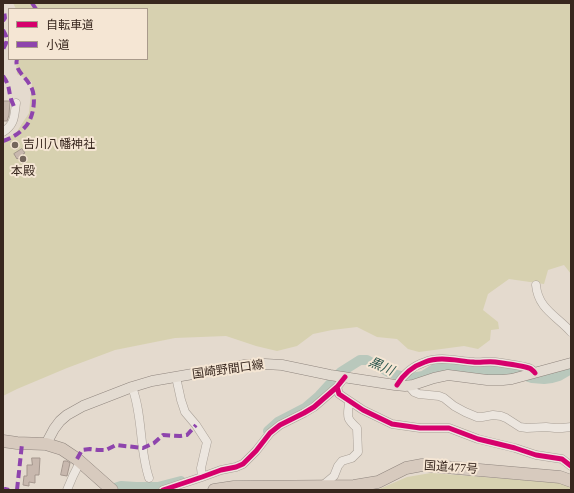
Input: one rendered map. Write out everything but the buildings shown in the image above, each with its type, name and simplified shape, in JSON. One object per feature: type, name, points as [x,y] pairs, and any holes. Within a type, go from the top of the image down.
[{"type":"highway","points":[[3,442],[17,444],[46,444],[62,449],[77,459],[108,486]]},
{"type":"highway","name":"国道477号","points":[[214,490],[234,487],[354,486],[378,482],[406,468],[422,465],[560,477],[571,481]]},
{"type":"main road","name":"国崎野間口線","points":[[46,444],[60,420],[66,415],[83,406],[132,386],[152,381],[245,365],[282,365],[330,375],[402,384],[423,382],[448,375],[487,380],[503,380],[536,373],[571,363]]},
{"type":"street","points":[[3,132],[10,127],[14,119],[16,103]]},
{"type":"street","points":[[536,285],[539,299],[544,306],[571,332]]},
{"type":"street","points":[[536,373],[530,368],[494,362],[474,362],[453,359],[426,361],[407,372],[402,384],[418,394],[439,396],[444,398],[460,409],[477,417],[493,415],[501,416],[527,428],[546,426],[555,428],[571,427]]},
{"type":"street","points":[[176,377],[185,412],[207,442],[201,468],[202,478]]},
{"type":"street","points":[[163,490],[243,464],[256,451],[270,433],[280,425],[304,414],[314,407],[337,387],[343,377]]},
{"type":"street","points":[[132,386],[137,402],[142,448],[149,478]]},
{"type":"street","points":[[337,387],[339,394],[349,401],[363,410],[392,424],[420,428],[449,428],[478,439],[536,455],[562,459],[571,466]]},
{"type":"street","points":[[322,486],[334,476],[342,461],[352,458],[358,452],[357,428],[348,418],[349,401]]},
{"type":"street","points":[[67,490],[80,462]]},
{"type":"path","points":[[3,132],[17,150]]},
{"type":"shaded area","points":[[13,3],[571,3],[571,274],[564,265],[548,270],[544,284],[509,279],[488,294],[483,310],[498,322],[499,329],[491,330],[490,340],[478,349],[464,346],[419,352],[408,349],[397,339],[377,337],[357,327],[313,334],[297,346],[277,351],[226,336],[175,338],[115,350],[67,368],[3,396],[3,140],[16,133],[29,113],[32,82],[17,74],[16,60],[148,60],[148,8],[16,8]]},
{"type":"shaded area","points":[[431,473],[562,483],[571,486],[571,490],[377,490],[407,477]]},
{"type":"waterway","name":"黒川","points":[[268,431],[278,422],[305,408],[319,396],[341,372],[360,360],[367,360],[390,373],[412,378],[423,376],[439,366],[465,370],[498,370],[514,372],[532,378],[544,379],[559,376],[571,369]]},
{"type":"waterway","name":"黒川","points":[[109,490],[121,486],[158,487],[181,481]]},
{"type":"marked path","points":[[32,3],[35,8]]},
{"type":"marked path","points":[[3,21],[5,18],[4,11]]},
{"type":"marked path","points":[[3,30],[7,40],[3,49]]},
{"type":"marked path","points":[[3,141],[21,131],[29,122],[33,112],[34,100],[32,89],[18,70],[17,60]]},
{"type":"marked path","points":[[3,76],[8,85],[15,109]]},
{"type":"marked path","points":[[77,459],[82,450],[106,450],[116,445],[143,448],[154,443],[163,435],[187,435],[196,425]]},
{"type":"marked path","points":[[17,490],[22,444]]},
{"type":"marked path","points":[[3,490],[9,490]]},
{"type":"cycle path","points":[[397,385],[405,374],[412,368],[425,362],[437,359],[495,362],[528,368],[535,373]]},
{"type":"cycle path","points":[[345,377],[337,387],[339,394],[363,410],[392,424],[420,428],[449,428],[478,439],[536,455],[562,459],[571,466]]},
{"type":"cycle path","points":[[163,490],[243,464],[256,451],[270,433],[280,425],[314,407],[337,387]]},
{"type":"place","name":"吉川八幡神社","points":[[15,145]]},
{"type":"place","name":"本殿","points":[[23,159]]}]
